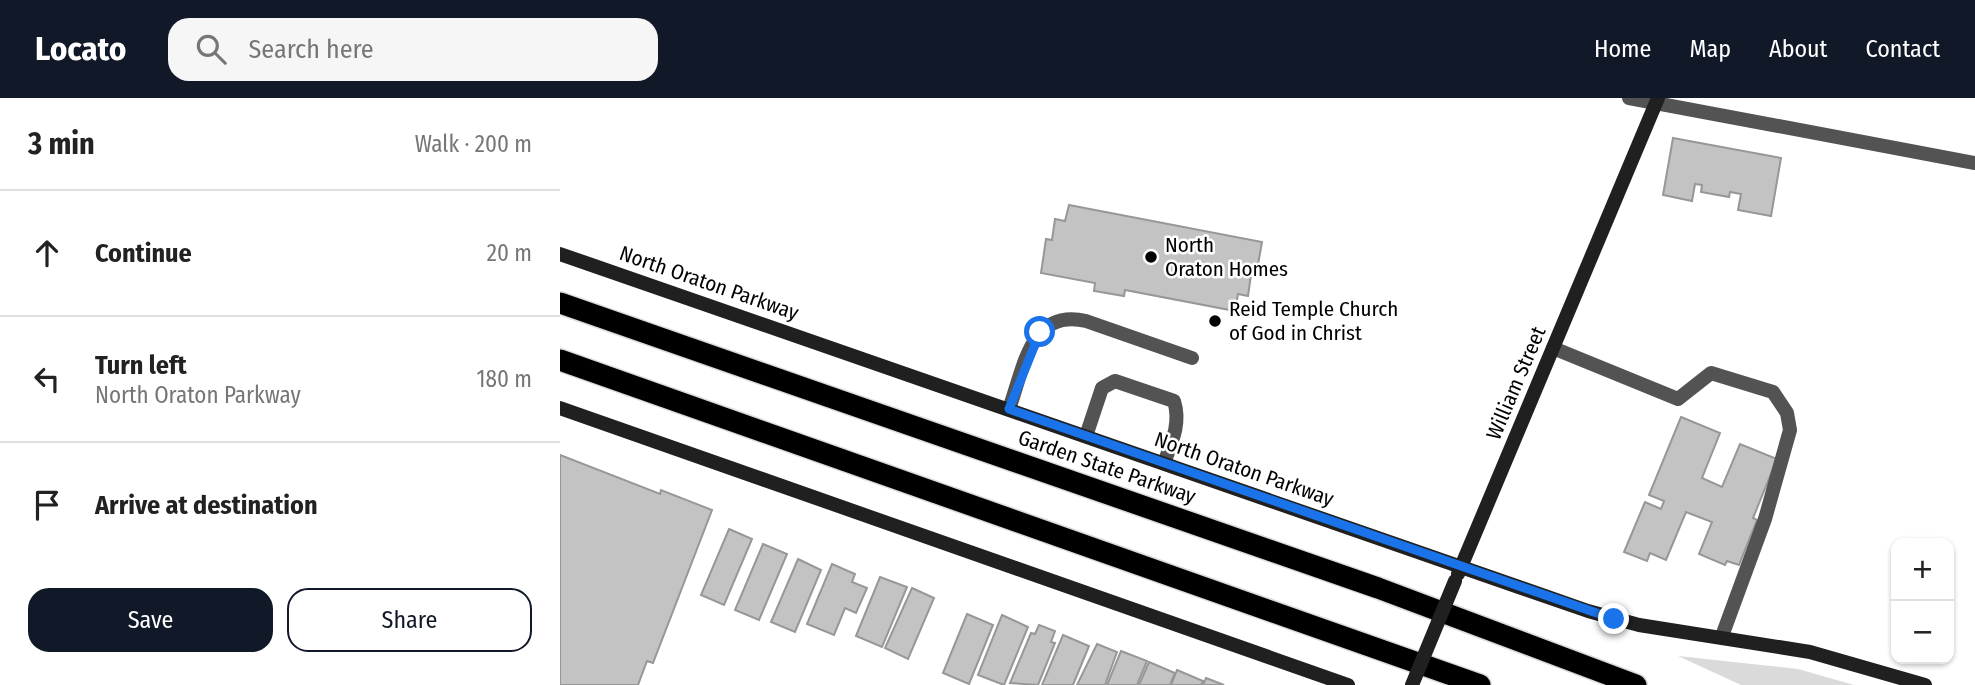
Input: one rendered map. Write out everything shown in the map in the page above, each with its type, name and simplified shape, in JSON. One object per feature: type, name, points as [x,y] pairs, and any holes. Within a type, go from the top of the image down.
[{"type":"highway","name":"Garden State Parkway","points":[[560,303],[1378,588],[1636,685]]},
{"type":"highway","points":[[560,360],[1480,685]]},
{"type":"main road","name":"William Street","points":[[1412,685],[1658,101]]},
{"type":"main road","name":"North Oraton Parkway","points":[[560,254],[1614,619],[1810,652],[1925,685]]},
{"type":"main road","points":[[560,408],[1349,685]]},
{"type":"street","points":[[1629,98],[1658,101],[1975,163]]},
{"type":"street","points":[[1009,409],[1040,332],[1053,320],[1073,318],[1086,321],[1192,358]]},
{"type":"street","points":[[1553,348],[1678,399],[1711,373],[1773,392],[1787,413],[1790,430],[1765,519],[1722,636]]},
{"type":"street","points":[[1086,436],[1102,388],[1108,383],[1115,382],[1159,394],[1174,401],[1178,413],[1177,428],[1164,463]]},
{"type":"shaded area","points":[[1678,656],[1798,669],[1854,685],[1741,685]]},
{"type":"building","points":[[1673,138],[1781,158],[1771,216],[1738,210],[1741,194],[1730,192],[1729,197],[1701,192],[1702,185],[1695,184],[1692,201],[1663,195]]},
{"type":"building","name":"North Oraton Homes","points":[[1069,205],[1262,242],[1256,276],[1251,275],[1248,296],[1238,294],[1235,311],[1125,290],[1124,296],[1094,291],[1095,283],[1041,273],[1046,239],[1052,240],[1055,219],[1065,221]]},
{"type":"building","points":[[1681,417],[1720,433],[1702,478],[1722,487],[1740,444],[1777,459],[1753,518],[1757,520],[1739,565],[1727,561],[1725,565],[1699,554],[1712,522],[1686,512],[1666,560],[1650,553],[1647,561],[1624,552],[1645,502],[1661,509],[1664,501],[1649,495]]},
{"type":"building","points":[[560,455],[660,494],[661,490],[712,510],[653,663],[647,661],[638,685],[560,685]]},
{"type":"building","points":[[729,529],[752,539],[724,605],[701,595]]},
{"type":"building","points":[[763,544],[787,554],[759,620],[735,610]]},
{"type":"building","points":[[798,559],[821,570],[795,632],[771,622]]},
{"type":"building","points":[[832,564],[855,574],[852,582],[867,588],[856,613],[845,608],[834,635],[807,624]]},
{"type":"building","points":[[880,577],[907,587],[882,647],[856,636]]},
{"type":"building","points":[[912,588],[934,598],[908,659],[885,648]]},
{"type":"building","points":[[967,614],[993,625],[969,684],[943,673]]},
{"type":"building","points":[[1002,615],[1028,627],[1004,685],[978,675]]},
{"type":"building","points":[[1039,625],[1055,631],[1051,642],[1055,643],[1038,685],[1010,683],[1031,633],[1035,634]]},
{"type":"building","points":[[1063,635],[1089,646],[1073,685],[1042,685]]},
{"type":"building","points":[[1097,644],[1117,652],[1105,685],[1077,685]]},
{"type":"building","points":[[1121,651],[1147,661],[1137,685],[1107,685]]},
{"type":"building","points":[[1149,662],[1175,673],[1170,685],[1139,685]]},
{"type":"building","points":[[1177,670],[1203,681],[1201,685],[1171,685]]},
{"type":"building","points":[[1206,678],[1224,685],[1203,685]]},
{"type":"place","name":"North Oraton Homes","points":[[1151,257]]},
{"type":"place","name":"Reid Temple Church of God in Christ","points":[[1215,321]]},
{"type":"route","points":[[1040,332],[1009,409],[1614,619]]}]
